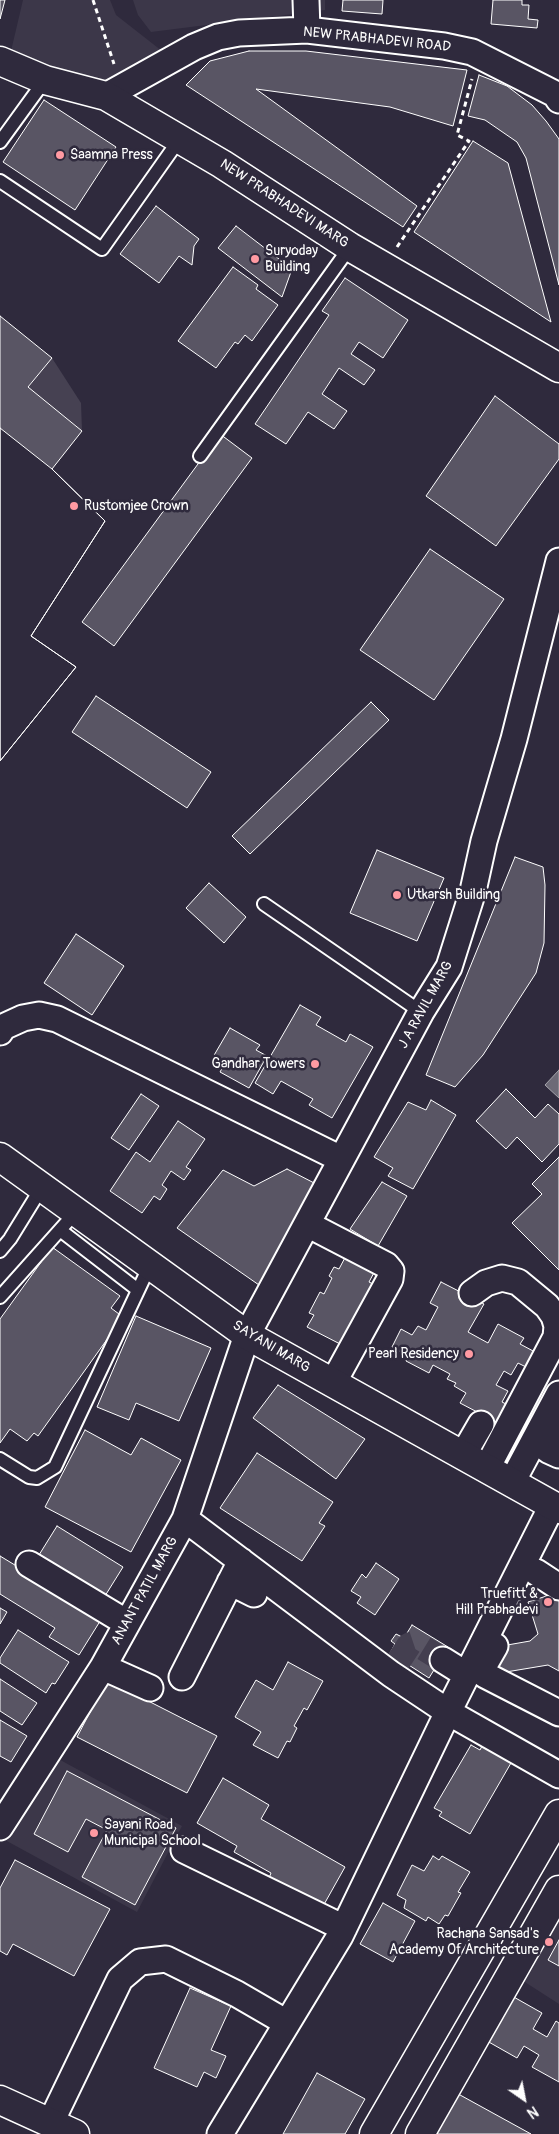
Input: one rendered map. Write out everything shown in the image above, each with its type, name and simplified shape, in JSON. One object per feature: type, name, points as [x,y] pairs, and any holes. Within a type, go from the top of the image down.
[{"type":"main road","name":"NEW PRABHADEVI MARG","points":[[1,65],[45,80],[115,90],[179,140],[222,164],[350,247],[559,368]]},
{"type":"main road","name":"SAYANI MARG","points":[[2,1163],[42,1187],[68,1221],[150,1265],[247,1335],[512,1482],[557,1515]]},
{"type":"main road","points":[[374,2134],[559,1814]]},
{"type":"main road","points":[[420,2134],[559,1890]]},
{"type":"main road","points":[[0,2100],[75,2134]]},
{"type":"street","points":[[306,0],[307,30]]},
{"type":"street","name":"NEW PRABHADEVI ROAD","points":[[115,90],[194,47],[218,37],[240,33],[307,30],[444,46],[479,55],[558,93]]},
{"type":"street","name":"J A RAVIL MARG","points":[[247,1335],[421,1012],[449,968],[473,891],[484,841],[514,739],[559,561]]},
{"type":"street","points":[[0,1032],[3,1027],[23,1018],[39,1015],[57,1019],[341,1159]]},
{"type":"street","points":[[306,1224],[386,1265],[391,1271],[390,1279],[333,1383]]},
{"type":"street","points":[[472,1293],[486,1283],[502,1278],[518,1282],[547,1306],[554,1316],[557,1326],[556,1337],[487,1468]]},
{"type":"street","name":"ANANT PATIL MARG","points":[[0,1827],[103,1666],[185,1519],[247,1335]]},
{"type":"street","points":[[512,1482],[559,1394]]},
{"type":"street","points":[[559,1416],[545,1445],[548,1450],[559,1455]]},
{"type":"street","points":[[464,1455],[481,1424]]},
{"type":"street","points":[[556,1724],[485,1675],[484,1667],[536,1572],[557,1515]]},
{"type":"street","points":[[220,2134],[287,2023],[336,1924],[354,1881],[557,1515]]},
{"type":"street","points":[[185,1519],[254,1594]]},
{"type":"street","points":[[29,1564],[127,1623]]},
{"type":"street","points":[[235,1572],[394,1668],[448,1712],[559,1776]]},
{"type":"street","points":[[182,1677],[235,1572]]},
{"type":"street","points":[[536,1572],[559,1587]]},
{"type":"street","points":[[443,1660],[467,1675]]},
{"type":"street","points":[[103,1666],[150,1688]]},
{"type":"street","points":[[184,1850],[336,1924]]},
{"type":"street","points":[[50,2124],[120,1979],[140,1962],[166,1959],[237,1994],[287,2023]]},
{"type":"lane","points":[[0,142],[45,80]]},
{"type":"lane","points":[[0,181],[102,249],[179,140]]},
{"type":"lane","points":[[200,456],[350,247]]},
{"type":"lane","points":[[264,904],[421,1012]]},
{"type":"lane","points":[[0,1251],[10,1239],[42,1187]]},
{"type":"lane","points":[[0,1297],[68,1221],[138,1290]]},
{"type":"lane","points":[[0,1459],[29,1477],[37,1478],[55,1467],[150,1265]]},
{"type":"path","points":[[92,0],[118,76],[115,90]]},
{"type":"path","points":[[384,267],[469,141],[457,135],[479,55]]},
{"type":"shaded area","points":[[23,0],[110,0],[116,15],[162,51],[96,88],[11,51]]},
{"type":"shaded area","points":[[133,0],[325,0],[325,10],[151,32],[138,15]]},
{"type":"shaded area","points":[[52,358],[81,403],[82,431],[28,388]]},
{"type":"shaded area","points":[[559,1070],[559,1098],[545,1085]]},
{"type":"shaded area","name":"Sayani Road Municipal School","points":[[51,1755],[182,1826],[137,1912],[5,1840]]},
{"type":"shaded area","name":"Rachana Sansad's Academy Of Architecture","points":[[559,1907],[559,2004],[517,1977]]},
{"type":"building","points":[[0,0],[5,0],[0,19]]},
{"type":"building","points":[[343,0],[383,0],[382,14],[342,11]]},
{"type":"building","points":[[493,0],[522,0],[522,5],[529,5],[528,19],[538,20],[537,28],[491,24]]},
{"type":"building","points":[[249,51],[306,51],[467,70],[453,126],[390,107],[256,89],[417,206],[403,227],[186,85],[210,61]]},
{"type":"building","points":[[479,75],[507,86],[532,105],[559,139],[559,285],[526,158],[517,142],[485,120],[468,116]]},
{"type":"building","name":"Saamna Press","points":[[44,100],[116,147],[75,210],[3,162]]},
{"type":"building","points":[[473,141],[508,163],[551,322],[414,232]]},
{"type":"building","points":[[156,206],[199,239],[194,246],[192,265],[179,256],[159,283],[120,254]]},
{"type":"building","name":"Suryoday Building","points":[[236,226],[292,269],[282,297],[218,248]]},
{"type":"building","points":[[233,267],[258,285],[256,289],[278,305],[252,341],[245,335],[238,344],[235,342],[216,368],[178,341]]},
{"type":"building","points":[[345,278],[408,320],[383,358],[359,342],[351,354],[375,370],[364,385],[339,368],[322,394],[347,411],[334,429],[308,412],[286,444],[255,424],[329,315],[322,311]]},
{"type":"building","name":"Rustomjee Crown","points":[[0,316],[52,358],[28,387],[82,431],[52,469],[105,521],[31,636],[76,667],[0,761]]},
{"type":"building","points":[[495,396],[559,444],[559,459],[496,546],[426,496]]},
{"type":"building","name":"Rustomjee Crown","points":[[0,428],[52,469],[105,521],[31,636],[76,667],[0,761]]},
{"type":"building","points":[[220,434],[252,458],[114,646],[82,622]]},
{"type":"building","points":[[430,549],[504,599],[434,700],[360,650]]},
{"type":"building","points":[[96,696],[211,772],[187,808],[72,732]]},
{"type":"building","points":[[371,702],[389,720],[250,854],[232,836]]},
{"type":"building","name":"Utkarsh Building","points":[[377,850],[444,878],[417,941],[350,913]]},
{"type":"building","points":[[515,857],[543,867],[545,885],[544,943],[536,973],[483,1055],[455,1087],[426,1075]]},
{"type":"building","points":[[209,883],[246,917],[224,943],[186,908]]},
{"type":"building","points":[[76,934],[124,966],[92,1015],[44,983]]},
{"type":"building","name":"Gandhar Towers","points":[[300,1005],[321,1017],[316,1025],[346,1042],[350,1034],[373,1047],[332,1118],[309,1105],[313,1099],[281,1081],[273,1094],[255,1083]]},
{"type":"building","points":[[230,1028],[260,1045],[256,1050],[267,1056],[249,1088],[220,1072],[225,1063],[213,1057]]},
{"type":"building","points":[[506,1089],[535,1118],[548,1104],[559,1114],[559,1144],[542,1162],[517,1137],[506,1149],[476,1121]]},
{"type":"building","points":[[141,1094],[159,1106],[129,1150],[111,1138]]},
{"type":"building","points":[[431,1100],[456,1115],[413,1189],[388,1176],[393,1168],[374,1157],[408,1102],[426,1110]]},
{"type":"building","points":[[178,1121],[205,1139],[186,1167],[191,1170],[184,1180],[171,1171],[162,1185],[167,1189],[160,1200],[154,1196],[142,1213],[110,1191],[136,1152],[150,1162]]},
{"type":"building","points":[[559,1157],[559,1270],[512,1223],[542,1194],[532,1184]]},
{"type":"building","points":[[287,1169],[318,1185],[259,1285],[177,1228],[223,1170],[254,1186]]},
{"type":"building","points":[[382,1182],[407,1196],[378,1246],[350,1229]]},
{"type":"building","points":[[52,1247],[120,1296],[111,1308],[123,1317],[38,1436],[34,1433],[27,1441],[10,1429],[0,1443],[0,1319]]},
{"type":"building","points":[[348,1252],[377,1267],[369,1282],[375,1285],[344,1346],[307,1327],[314,1315],[309,1313],[320,1292],[324,1294],[332,1278],[329,1276],[334,1267],[339,1269]]},
{"type":"building","name":"Pearl Residency","points":[[441,1282],[484,1304],[468,1332],[488,1343],[498,1324],[524,1338],[520,1344],[535,1352],[526,1367],[518,1363],[511,1375],[504,1371],[496,1385],[508,1391],[502,1402],[508,1405],[498,1423],[460,1403],[466,1393],[454,1386],[456,1383],[447,1379],[450,1374],[433,1365],[429,1373],[406,1361],[408,1356],[392,1347],[401,1329],[412,1335],[418,1326],[426,1330],[438,1307],[430,1303]]},
{"type":"building","points":[[136,1316],[211,1348],[179,1421],[136,1403],[129,1420],[97,1407]]},
{"type":"building","points":[[278,1385],[365,1439],[336,1479],[253,1418]]},
{"type":"building","points":[[85,1430],[131,1455],[141,1438],[181,1460],[131,1552],[45,1507]]},
{"type":"building","points":[[257,1453],[333,1502],[319,1523],[325,1526],[302,1561],[220,1508]]},
{"type":"building","points":[[57,1526],[123,1567],[100,1604],[34,1563]]},
{"type":"building","points":[[0,1556],[102,1618],[79,1655],[49,1637],[55,1628],[0,1594]]},
{"type":"building","points":[[376,1563],[399,1579],[375,1615],[357,1603],[361,1597],[351,1591],[362,1574],[366,1578]]},
{"type":"building","points":[[559,1592],[559,1671],[548,1665],[500,1673],[496,1647],[530,1641],[538,1634],[528,1602]]},
{"type":"building","points":[[0,1608],[7,1612],[0,1624]]},
{"type":"building","points":[[412,1625],[448,1647],[429,1678],[390,1653],[395,1644],[391,1641],[396,1634],[404,1638]]},
{"type":"building","points":[[18,1630],[69,1662],[55,1684],[52,1683],[46,1693],[0,1663],[0,1658]]},
{"type":"building","points":[[288,1662],[323,1681],[307,1710],[304,1708],[294,1726],[297,1728],[290,1742],[287,1741],[278,1758],[253,1745],[261,1732],[235,1717],[256,1680],[273,1690]]},
{"type":"building","points":[[0,1679],[37,1703],[22,1725],[0,1711]]},
{"type":"building","points":[[107,1680],[217,1736],[187,1793],[77,1737]]},
{"type":"building","points":[[0,1720],[27,1736],[11,1762],[0,1756]]},
{"type":"building","points":[[471,1745],[480,1750],[482,1746],[511,1763],[470,1834],[439,1816],[442,1812],[434,1808]]},
{"type":"building","name":"Sayani Road Municipal School","points":[[67,1771],[176,1828],[135,1905],[82,1877],[107,1830],[86,1819],[68,1852],[34,1834]]},
{"type":"building","points":[[223,1778],[269,1805],[261,1819],[345,1867],[322,1908],[269,1878],[271,1873],[234,1852],[237,1846],[197,1823]]},
{"type":"building","points":[[433,1856],[439,1860],[442,1856],[470,1872],[458,1892],[461,1893],[448,1916],[445,1915],[439,1924],[428,1917],[426,1921],[404,1908],[406,1900],[397,1895],[412,1865],[424,1871]]},
{"type":"building","points":[[15,1860],[110,1909],[74,1976],[13,1944],[7,1955],[0,1951],[0,1888]]},
{"type":"building","points":[[383,1903],[415,1921],[393,1962],[360,1944]]},
{"type":"building","points":[[559,1940],[559,1966],[548,1960]]},
{"type":"building","points":[[190,1988],[231,2006],[211,2050],[226,2056],[216,2078],[204,2072],[197,2087],[154,2068]]},
{"type":"building","points":[[512,1996],[542,2013],[533,2029],[547,2037],[556,2021],[559,2023],[559,2082],[532,2067],[539,2055],[524,2046],[517,2058],[487,2041]]},
{"type":"building","points":[[317,2073],[365,2099],[345,2134],[283,2134]]},
{"type":"building","points":[[451,2090],[531,2134],[426,2134]]},
{"type":"tunnel","points":[[398,1662],[409,1645],[415,1643],[443,1660]]},
{"type":"place","name":"Saamna Press","points":[[60,155]]},
{"type":"place","name":"Suryoday Building","points":[[255,259]]},
{"type":"place","name":"Rustomjee Crown","points":[[74,506]]},
{"type":"place","name":"Utkarsh Building","points":[[397,895]]},
{"type":"place","name":"Gandhar Towers","points":[[315,1064]]},
{"type":"place","name":"Pearl Residency","points":[[469,1354]]},
{"type":"place","name":"Truefitt & Hill Prabhadevi","points":[[548,1602]]},
{"type":"place","name":"Sayani Road Municipal School","points":[[94,1833]]},
{"type":"place","name":"Rachana Sansad's Academy Of Architecture","points":[[549,1942]]}]
